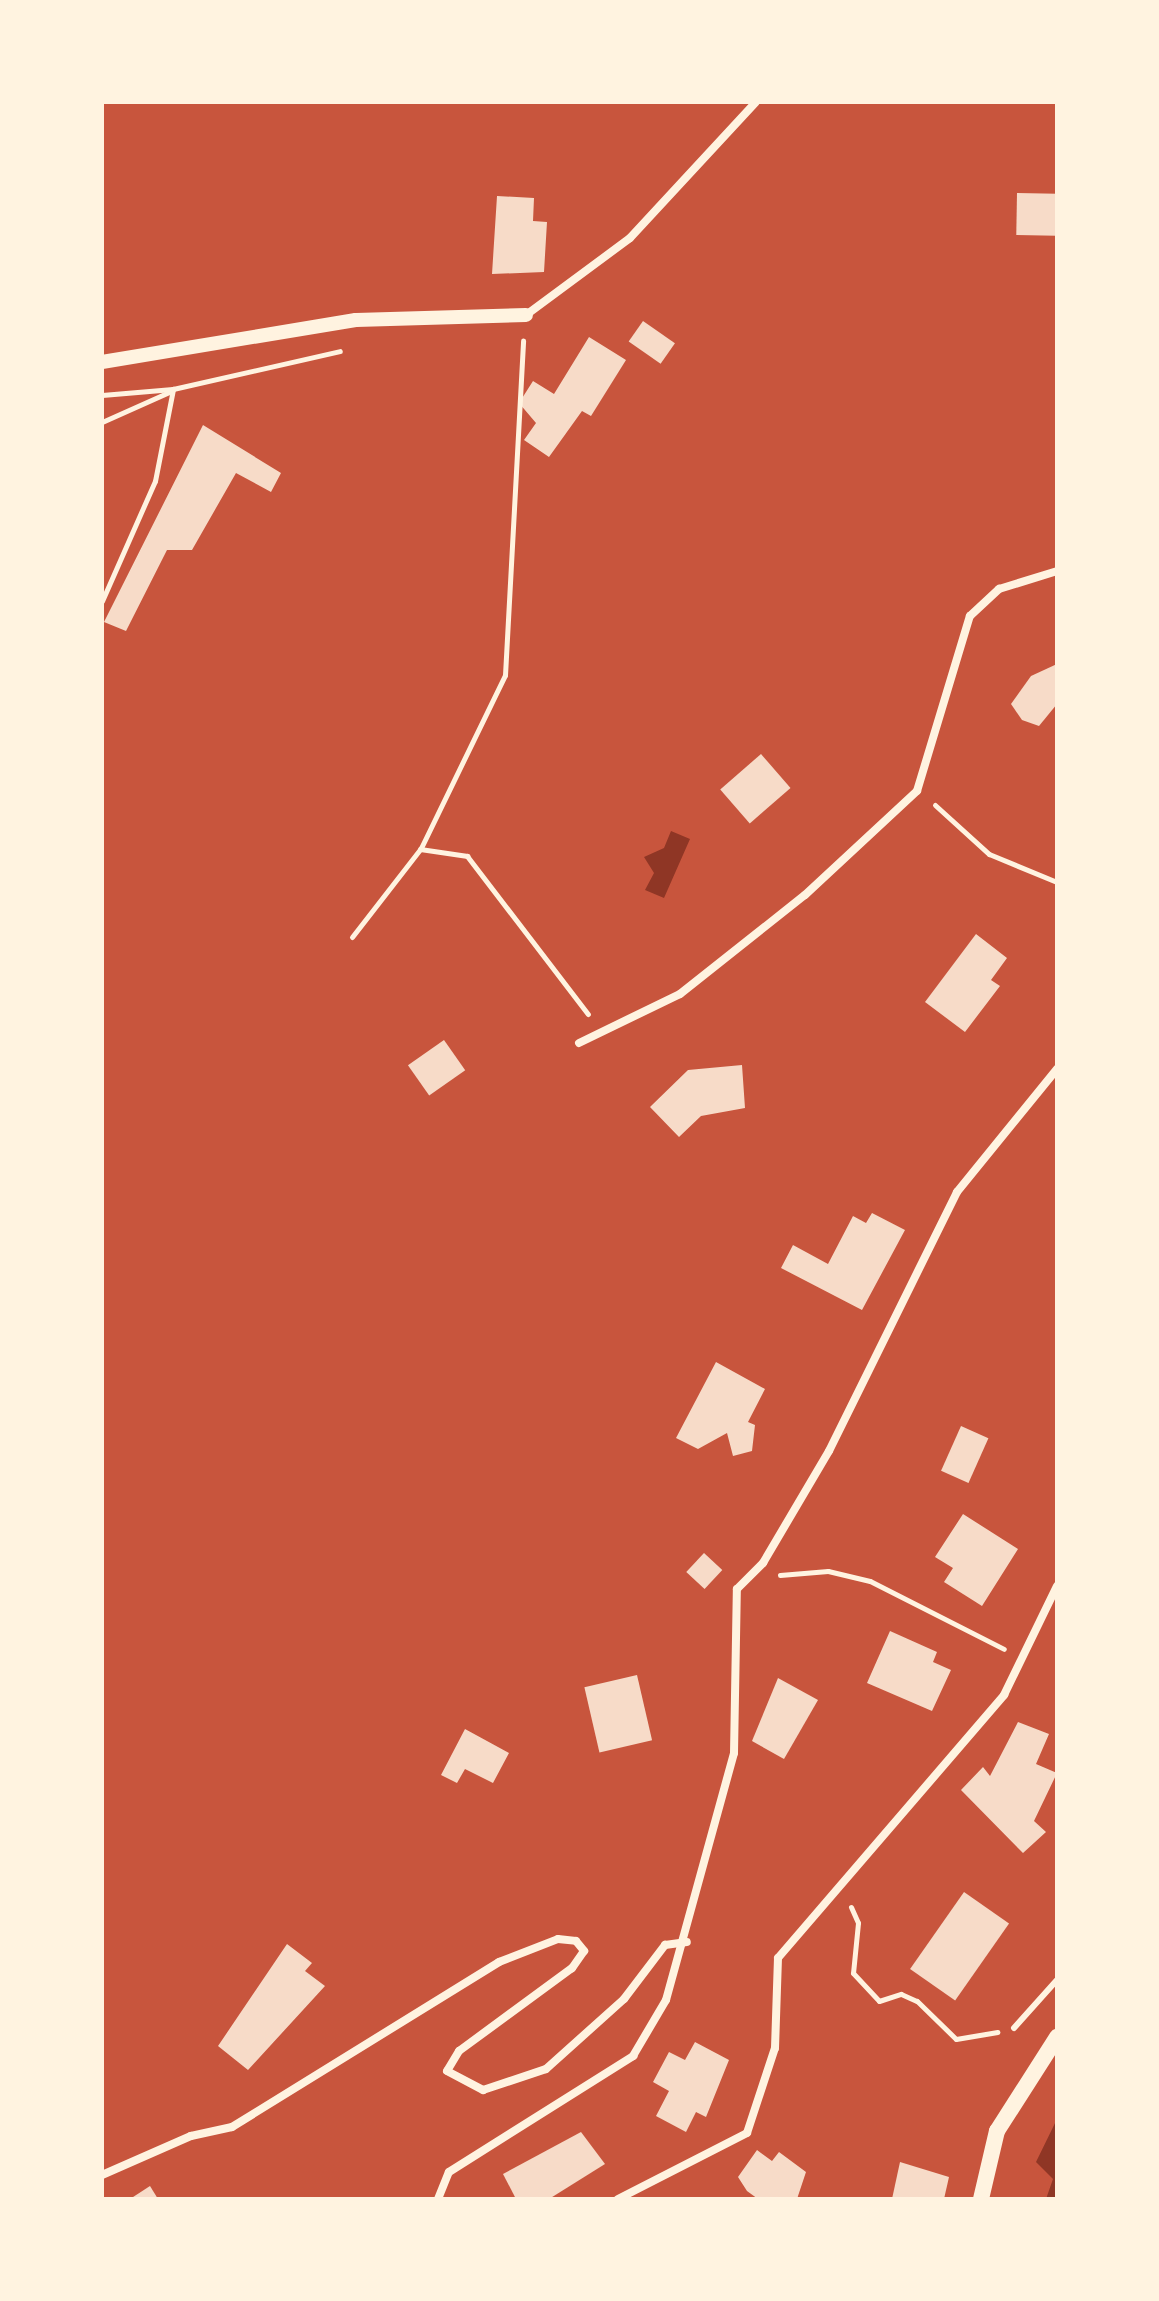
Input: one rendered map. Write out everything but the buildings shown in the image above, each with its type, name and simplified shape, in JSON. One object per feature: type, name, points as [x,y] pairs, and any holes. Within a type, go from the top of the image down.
[{"type":"main road","points":[[981,2199],[997,2131],[1057,2037]]},
{"type":"street","points":[[102,362],[356,320],[526,315],[630,238],[756,102]]},
{"type":"street","points":[[579,1043],[680,994],[805,895],[917,791],[970,616],[999,589],[1057,571]]},
{"type":"street","points":[[438,2199],[449,2172],[633,2056],[666,2000],[687,1942],[734,1753],[737,1589],[763,1563],[829,1451],[957,1192],[1057,1069]]},
{"type":"street","points":[[618,2199],[747,2133],[775,2048],[778,1958],[1004,1695],[1057,1586]]},
{"type":"street","points":[[102,2175],[246,2120],[499,1962],[558,1939],[576,1941],[584,1951],[572,1968],[459,2051],[447,2071],[483,2090],[546,2069],[624,1999],[665,1945],[687,1942]]},
{"type":"lane","points":[[1014,2028],[1057,1980]]},
{"type":"path","points":[[352,937],[420,849],[505,675],[526,315]]},
{"type":"path","points":[[102,395],[173,389],[346,350]]},
{"type":"path","points":[[102,422],[173,389]]},
{"type":"path","points":[[102,601],[155,481],[173,389]]},
{"type":"path","points":[[917,791],[989,854],[1057,882]]},
{"type":"path","points":[[420,849],[467,856],[600,1031]]},
{"type":"path","points":[[763,1563],[780,1575],[828,1571],[870,1581],[943,1624],[1023,1657]]},
{"type":"path","points":[[843,1886],[858,1923],[853,1973],[879,2001],[901,1994],[917,2001],[956,2039],[1014,2028]]},
{"type":"shaded area","points":[[671,831],[690,839],[664,898],[645,890],[654,873],[644,857],[664,848]]},
{"type":"shaded area","points":[[1057,2119],[1057,2199],[1046,2199],[1053,2179],[1036,2162]]}]
